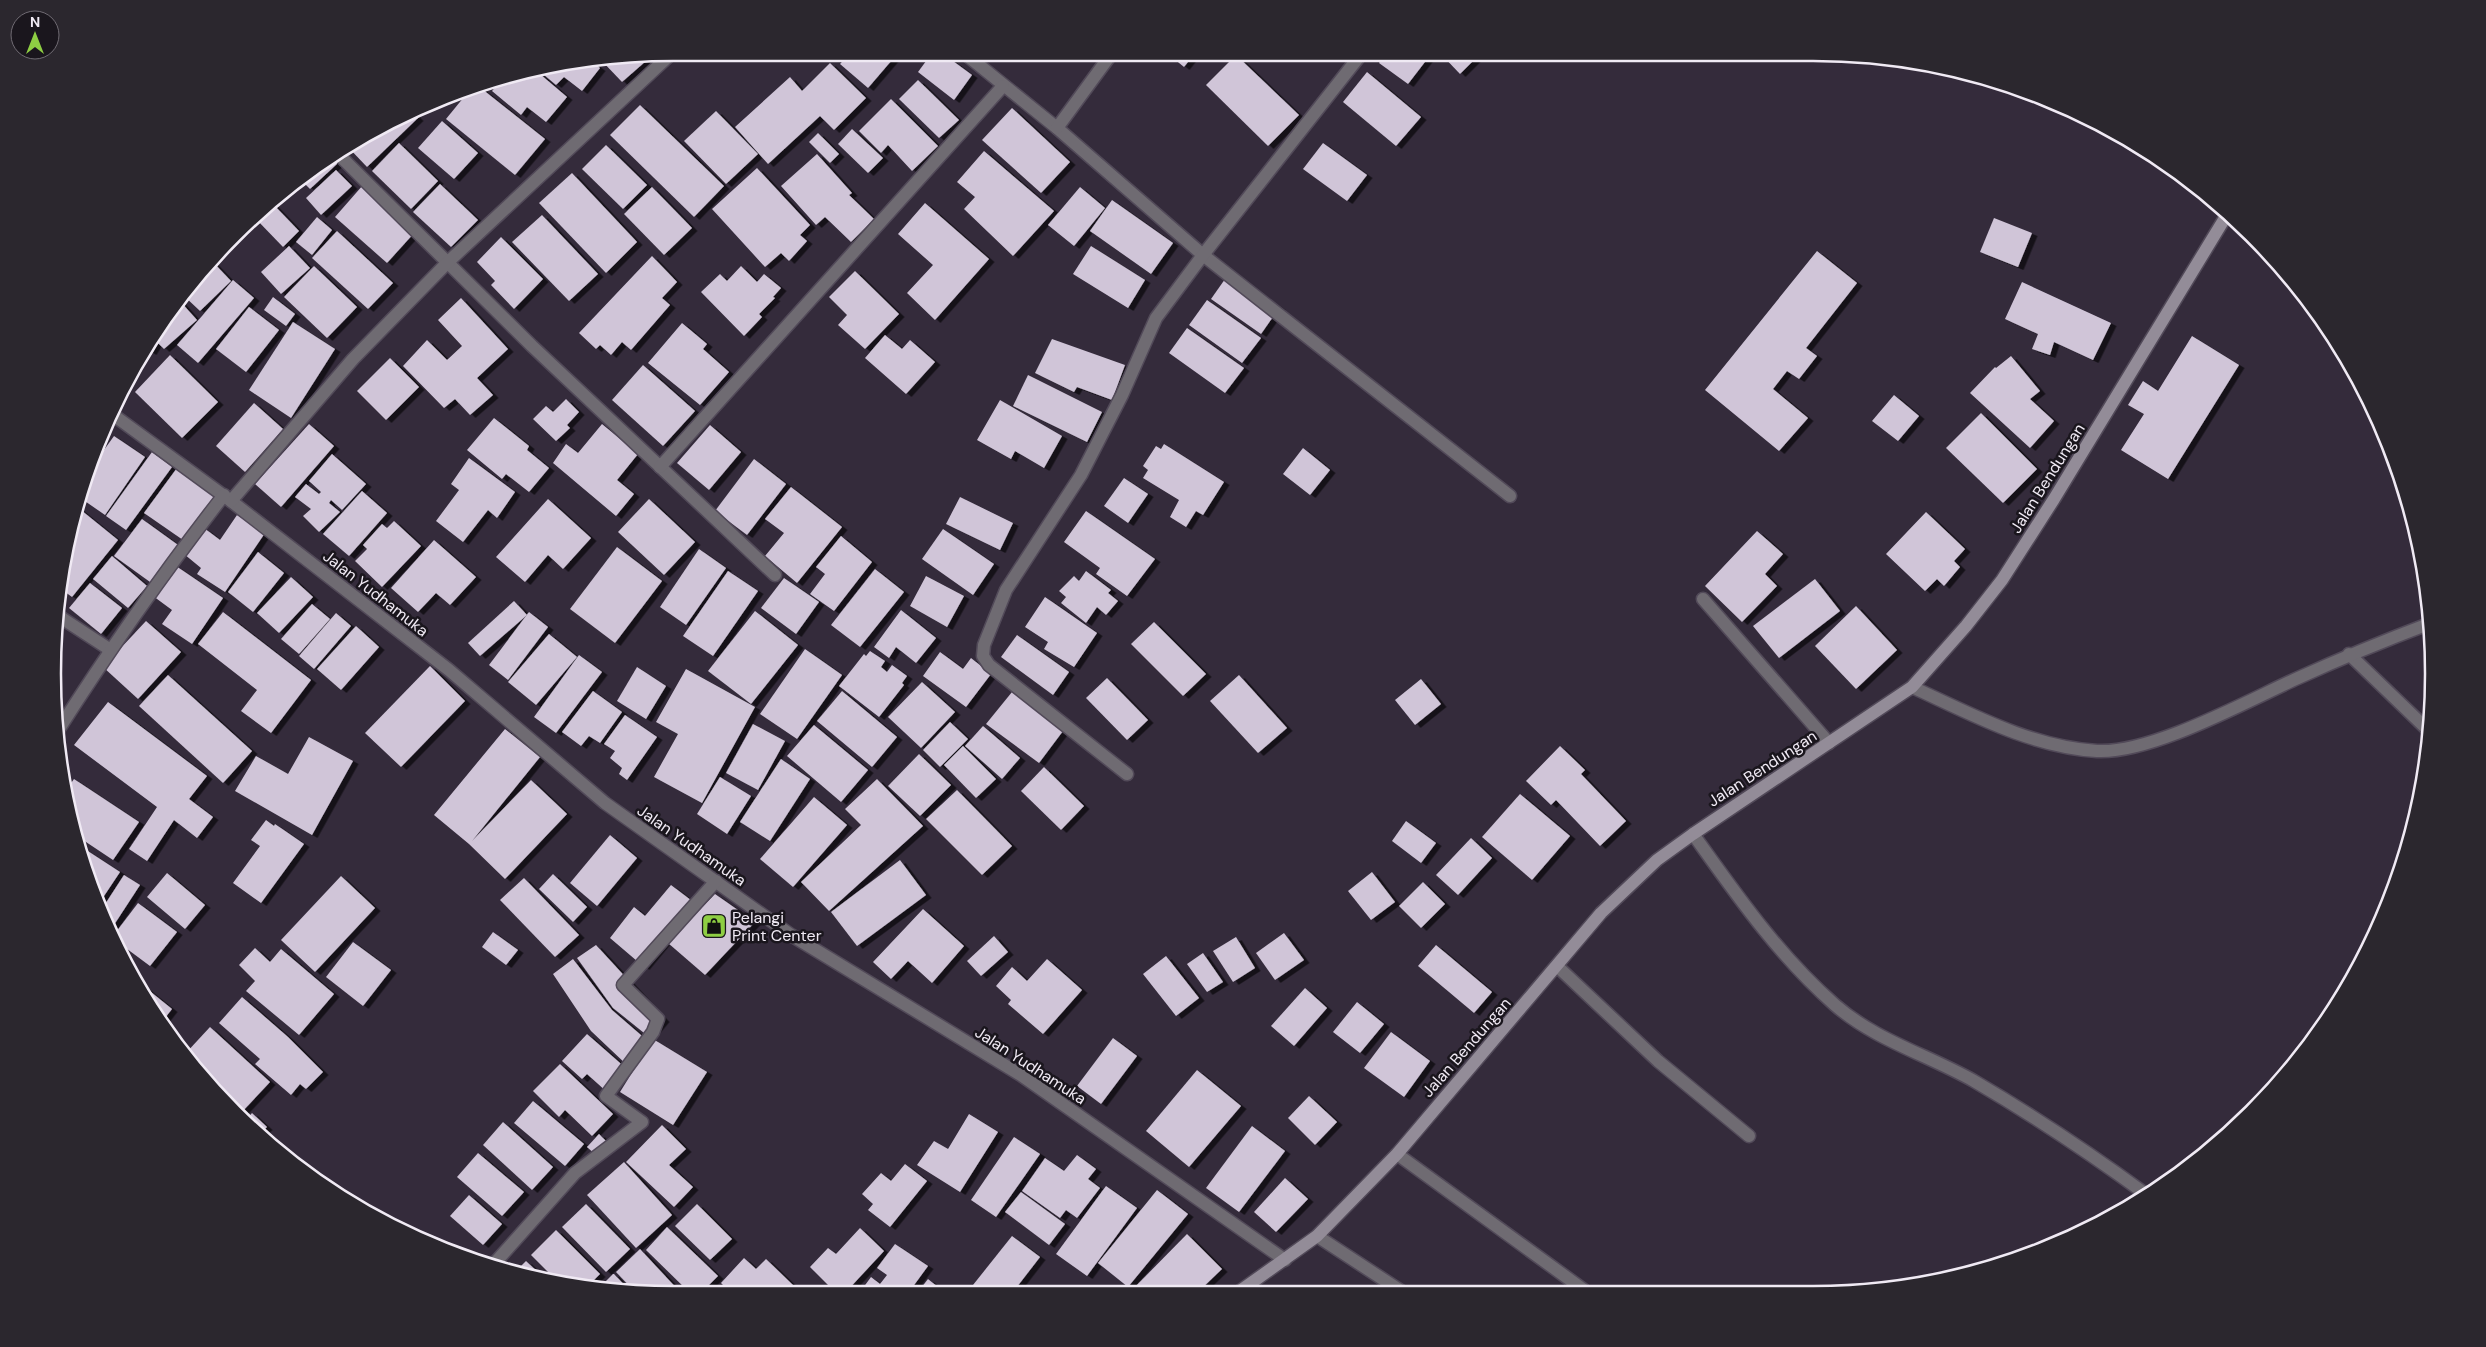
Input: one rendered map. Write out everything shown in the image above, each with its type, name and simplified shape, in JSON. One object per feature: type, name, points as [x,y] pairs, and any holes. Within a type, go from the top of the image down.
[{"type":"street","points":[[973,61],[1057,128],[1202,255],[1510,496]]},
{"type":"street","points":[[1057,128],[1106,61]]},
{"type":"street","points":[[1127,774],[988,666],[984,656],[984,645],[1006,590],[1081,475],[1122,395],[1156,318],[1202,255],[1356,61]]},
{"type":"street","points":[[64,722],[109,649],[157,581],[227,498],[353,359],[448,262],[663,62]]},
{"type":"street","points":[[660,467],[1003,86]]},
{"type":"street","points":[[342,158],[532,346],[774,575]]},
{"type":"street","name":"Jalan Bendungan","points":[[1247,1286],[1317,1236],[1397,1154],[1558,967],[1601,913],[1657,860],[1912,687],[1966,626],[2002,580],[2054,499],[2224,220]]},
{"type":"street","name":"Jalan Yudhamuka","points":[[117,418],[227,498],[449,670],[605,803],[791,935],[1021,1075],[1285,1260]]},
{"type":"street","points":[[1703,599],[1829,743]]},
{"type":"street","points":[[64,620],[109,649]]},
{"type":"street","points":[[1912,687],[2007,730],[2058,745],[2098,751],[2129,748],[2174,734],[2349,654],[2422,626]]},
{"type":"street","points":[[2349,654],[2422,724]]},
{"type":"street","points":[[1693,834],[1755,920],[1787,958],[1836,1006],[1884,1038],[1980,1085],[2085,1149],[2141,1190]]},
{"type":"street","points":[[499,1260],[575,1173],[642,1122],[606,1096],[653,1032],[658,1019],[623,985],[716,881]]},
{"type":"street","points":[[1558,967],[1658,1061],[1749,1136]]},
{"type":"street","points":[[1397,1154],[1578,1286]]},
{"type":"street","points":[[1317,1236],[1393,1286]]},
{"type":"building","points":[[843,61],[891,61],[868,88],[840,64]]},
{"type":"building","points":[[926,61],[953,61],[972,75],[954,100],[918,72]]},
{"type":"building","points":[[1177,61],[1189,61],[1184,67]]},
{"type":"building","points":[[1230,61],[1242,61],[1299,115],[1268,146],[1206,85]]},
{"type":"building","points":[[1380,61],[1426,61],[1408,84],[1379,63]]},
{"type":"building","points":[[1448,61],[1473,61],[1460,74]]},
{"type":"building","points":[[644,62],[622,82],[606,65]]},
{"type":"building","points":[[830,63],[866,98],[834,130],[820,116],[768,164],[735,127],[790,77],[802,91]]},
{"type":"building","points":[[594,66],[600,68],[582,91],[564,77],[556,85],[544,75]]},
{"type":"building","points":[[1367,72],[1421,117],[1396,146],[1343,102]]},
{"type":"building","points":[[542,76],[567,97],[546,122],[527,107],[521,115],[492,91],[515,82]]},
{"type":"building","points":[[918,80],[959,120],[939,138],[899,99]]},
{"type":"building","points":[[485,91],[545,139],[515,175],[446,119],[462,100]]},
{"type":"building","points":[[891,99],[938,146],[912,171],[888,145],[881,153],[859,131]]},
{"type":"building","points":[[640,105],[724,186],[694,217],[610,135]]},
{"type":"building","points":[[1012,108],[1070,162],[1041,193],[982,140]]},
{"type":"building","points":[[716,111],[758,154],[726,184],[684,141]]},
{"type":"building","points":[[418,118],[367,167],[353,152],[403,124]]},
{"type":"building","points":[[442,121],[478,153],[454,179],[418,148]]},
{"type":"building","points":[[852,129],[883,158],[868,173],[838,144]]},
{"type":"building","points":[[818,133],[839,154],[830,163],[809,142]]},
{"type":"building","points":[[399,143],[438,181],[411,209],[372,171]]},
{"type":"building","points":[[1323,143],[1367,175],[1347,201],[1303,169]]},
{"type":"building","points":[[606,145],[647,185],[623,209],[582,169]]},
{"type":"building","points":[[984,151],[1054,211],[1013,256],[964,209],[975,197],[957,182]]},
{"type":"building","points":[[817,154],[852,193],[849,195],[874,219],[851,242],[825,217],[816,225],[781,186]]},
{"type":"building","points":[[337,162],[338,163],[310,189],[306,185]]},
{"type":"building","points":[[757,168],[810,225],[800,235],[807,241],[789,261],[781,253],[765,267],[712,209]]},
{"type":"building","points":[[336,170],[352,186],[321,215],[306,198]]},
{"type":"building","points":[[572,173],[637,242],[606,273],[539,203]]},
{"type":"building","points":[[440,184],[478,220],[451,247],[413,212]]},
{"type":"building","points":[[363,185],[415,232],[387,263],[335,217]]},
{"type":"building","points":[[652,187],[692,228],[664,255],[624,214]]},
{"type":"building","points":[[1080,187],[1105,208],[1074,246],[1048,225]]},
{"type":"building","points":[[1112,200],[1173,243],[1151,274],[1090,231]]},
{"type":"building","points":[[925,203],[989,259],[935,320],[907,293],[933,265],[898,234]]},
{"type":"building","points":[[277,208],[299,231],[283,247],[260,223]]},
{"type":"building","points":[[542,215],[598,274],[569,301],[512,242]]},
{"type":"building","points":[[317,217],[332,230],[312,255],[296,242]]},
{"type":"building","points":[[1994,218],[2032,233],[2018,267],[1980,252]]},
{"type":"building","points":[[337,231],[393,283],[368,309],[312,258]]},
{"type":"building","points":[[501,237],[543,279],[514,309],[491,285],[495,281],[477,262]]},
{"type":"building","points":[[289,246],[310,268],[281,294],[261,272]]},
{"type":"building","points":[[1091,246],[1145,280],[1128,308],[1073,274]]},
{"type":"building","points":[[1817,251],[1857,283],[1806,348],[1817,356],[1799,379],[1787,371],[1773,389],[1808,418],[1779,451],[1705,390]]},
{"type":"building","points":[[652,256],[677,282],[662,298],[670,305],[631,350],[622,342],[611,355],[600,345],[596,349],[579,333]]},
{"type":"building","points":[[217,266],[231,281],[200,311],[189,300]]},
{"type":"building","points":[[314,266],[357,307],[327,338],[284,297]]},
{"type":"building","points":[[741,266],[757,282],[764,274],[781,288],[773,297],[775,298],[759,314],[762,317],[744,336],[701,292],[720,274],[727,281]]},
{"type":"building","points":[[855,271],[899,314],[865,349],[838,325],[847,315],[829,297]]},
{"type":"building","points":[[1230,272],[1280,307],[1261,334],[1211,299]]},
{"type":"building","points":[[233,280],[254,298],[198,363],[177,345]]},
{"type":"building","points":[[2022,282],[2111,323],[2093,360],[2054,342],[2050,355],[2032,349],[2038,334],[2005,319]]},
{"type":"building","points":[[273,297],[295,314],[286,326],[264,310]]},
{"type":"building","points":[[461,298],[508,349],[477,378],[493,395],[470,415],[455,399],[444,408],[403,366],[427,340],[447,360],[462,346],[438,320]]},
{"type":"building","points":[[1207,300],[1261,338],[1242,363],[1189,325]]},
{"type":"building","points":[[184,306],[197,320],[164,349],[158,343]]},
{"type":"building","points":[[249,307],[279,330],[246,372],[216,349]]},
{"type":"building","points":[[293,322],[335,349],[291,418],[249,390]]},
{"type":"building","points":[[682,323],[707,344],[703,349],[729,372],[700,405],[648,363]]},
{"type":"building","points":[[1187,328],[1244,368],[1225,393],[1169,353]]},
{"type":"building","points":[[885,335],[902,349],[910,340],[935,362],[906,394],[865,358]]},
{"type":"building","points":[[2192,336],[2239,365],[2168,479],[2121,450],[2144,414],[2128,405],[2143,381],[2158,391]]},
{"type":"building","points":[[1052,339],[1125,365],[1112,400],[1077,387],[1074,392],[1035,373]]},
{"type":"building","points":[[170,355],[218,402],[182,438],[135,392]]},
{"type":"building","points":[[2011,356],[2040,391],[2030,399],[2054,421],[2030,448],[1970,393],[1995,367]]},
{"type":"building","points":[[390,358],[419,387],[386,420],[357,391]]},
{"type":"building","points":[[643,365],[695,411],[663,446],[612,400]]},
{"type":"building","points":[[1028,375],[1102,412],[1087,442],[1013,406]]},
{"type":"building","points":[[1894,395],[1919,416],[1898,441],[1872,421]]},
{"type":"building","points":[[566,399],[579,412],[567,425],[570,428],[556,441],[533,419],[546,406],[553,412]]},
{"type":"building","points":[[1000,400],[1062,436],[1044,468],[1015,451],[1011,459],[977,440]]},
{"type":"building","points":[[254,403],[283,429],[245,472],[216,446]]},
{"type":"building","points":[[1981,413],[2037,469],[2003,503],[1946,448]]},
{"type":"building","points":[[494,418],[529,446],[527,450],[549,468],[529,492],[506,474],[502,479],[467,450]]},
{"type":"building","points":[[309,424],[334,446],[281,507],[255,484]]},
{"type":"building","points":[[602,424],[638,454],[617,480],[634,494],[616,516],[553,463],[566,444],[578,453]]},
{"type":"building","points":[[710,425],[741,452],[709,490],[677,463]]},
{"type":"building","points":[[114,436],[145,457],[105,515],[86,502],[104,450]]},
{"type":"building","points":[[1164,444],[1224,482],[1203,515],[1196,511],[1186,527],[1170,517],[1179,500],[1143,478],[1148,470],[1143,466],[1156,446],[1161,449]]},
{"type":"building","points":[[1303,448],[1330,470],[1310,495],[1283,474]]},
{"type":"building","points":[[152,452],[172,467],[126,530],[106,516]]},
{"type":"building","points":[[332,454],[366,484],[342,510],[331,500],[329,503],[340,512],[319,532],[303,516],[311,509],[295,497],[306,484],[319,494],[321,492],[309,481]]},
{"type":"building","points":[[469,458],[515,492],[497,518],[488,510],[463,542],[436,521],[459,490],[451,484]]},
{"type":"building","points":[[754,459],[786,484],[747,535],[715,511]]},
{"type":"building","points":[[177,468],[215,495],[183,540],[144,513]]},
{"type":"building","points":[[1124,478],[1148,494],[1128,523],[1104,506]]},
{"type":"building","points":[[791,487],[842,527],[797,583],[765,556],[784,533],[765,519]]},
{"type":"building","points":[[362,491],[387,513],[349,556],[323,534]]},
{"type":"building","points":[[960,497],[1013,523],[1000,550],[946,524]]},
{"type":"building","points":[[548,499],[591,538],[563,569],[548,555],[525,582],[496,557]]},
{"type":"building","points":[[649,499],[695,542],[664,575],[618,532]]},
{"type":"building","points":[[1086,511],[1155,559],[1127,596],[1096,574],[1100,568],[1064,542]]},
{"type":"building","points":[[83,512],[118,540],[72,597],[66,593]]},
{"type":"building","points":[[1926,512],[1965,549],[1954,561],[1960,567],[1944,586],[1937,579],[1925,591],[1886,554]]},
{"type":"building","points":[[237,515],[265,533],[225,592],[197,574],[201,568],[184,554],[204,528],[220,540]]},
{"type":"building","points":[[142,519],[178,545],[150,582],[114,556]]},
{"type":"building","points":[[394,521],[421,546],[382,587],[355,561],[367,549],[363,545],[382,524],[387,528]]},
{"type":"building","points":[[943,529],[994,564],[973,595],[922,559]]},
{"type":"building","points":[[1757,531],[1783,554],[1765,574],[1777,586],[1742,622],[1705,586]]},
{"type":"building","points":[[841,536],[872,562],[834,611],[810,594],[825,574],[816,567]]},
{"type":"building","points":[[434,540],[476,577],[450,605],[436,593],[418,612],[391,588]]},
{"type":"building","points":[[617,547],[662,581],[615,643],[570,609]]},
{"type":"building","points":[[699,549],[726,568],[686,625],[660,607]]},
{"type":"building","points":[[258,552],[284,573],[253,612],[228,592]]},
{"type":"building","points":[[112,556],[147,586],[128,608],[93,579]]},
{"type":"building","points":[[176,566],[223,598],[192,644],[162,624],[172,610],[153,596]]},
{"type":"building","points":[[875,569],[904,592],[860,647],[831,625]]},
{"type":"building","points":[[728,571],[758,591],[713,656],[683,636]]},
{"type":"building","points":[[1086,571],[1111,590],[1108,593],[1118,601],[1106,615],[1097,607],[1086,623],[1061,603],[1066,597],[1059,591],[1074,576],[1079,581]]},
{"type":"building","points":[[926,576],[964,596],[947,627],[910,606]]},
{"type":"building","points":[[291,577],[313,597],[279,633],[257,613]]},
{"type":"building","points":[[784,578],[819,602],[796,634],[761,608]]},
{"type":"building","points":[[1815,579],[1840,611],[1779,658],[1753,626]]},
{"type":"building","points":[[90,583],[122,608],[101,634],[69,608]]},
{"type":"building","points":[[1045,597],[1097,633],[1074,667],[1044,649],[1048,642],[1025,627]]},
{"type":"building","points":[[514,601],[527,615],[480,656],[468,643]]},
{"type":"building","points":[[312,604],[330,619],[299,654],[281,639]]},
{"type":"building","points":[[1856,606],[1897,650],[1856,689],[1815,646]]},
{"type":"building","points":[[901,610],[936,638],[916,663],[896,647],[889,658],[874,647]]},
{"type":"building","points":[[755,611],[798,645],[751,704],[708,671]]},
{"type":"building","points":[[223,612],[311,680],[271,733],[241,711],[257,690],[198,644]]},
{"type":"building","points":[[529,612],[548,627],[508,680],[489,665]]},
{"type":"building","points":[[336,613],[351,626],[314,669],[299,656]]},
{"type":"building","points":[[146,621],[181,652],[138,699],[103,667]]},
{"type":"building","points":[[1154,622],[1206,674],[1183,696],[1131,644]]},
{"type":"building","points":[[356,626],[379,647],[341,690],[317,669]]},
{"type":"building","points":[[549,634],[577,657],[536,705],[508,682]]},
{"type":"building","points":[[1017,635],[1069,672],[1053,695],[1001,657]]},
{"type":"building","points":[[805,649],[842,675],[797,739],[760,714]]},
{"type":"building","points":[[870,651],[885,661],[881,667],[887,672],[892,665],[907,676],[902,683],[904,685],[879,717],[839,686],[864,654],[866,656]]},
{"type":"building","points":[[940,652],[963,669],[971,658],[991,674],[966,707],[923,676]]},
{"type":"building","points":[[579,655],[602,672],[556,733],[534,717]]},
{"type":"building","points":[[430,666],[465,701],[401,767],[365,733]]},
{"type":"building","points":[[637,667],[666,686],[646,719],[617,701]]},
{"type":"building","points":[[686,669],[755,707],[702,803],[654,777],[678,734],[656,722]]},
{"type":"building","points":[[168,675],[252,751],[223,783],[139,706]]},
{"type":"building","points":[[1239,675],[1287,728],[1258,753],[1210,701]]},
{"type":"building","points":[[1107,678],[1148,720],[1127,740],[1086,698]]},
{"type":"building","points":[[1421,679],[1441,704],[1415,725],[1395,700]]},
{"type":"building","points":[[922,682],[955,712],[921,748],[888,717]]},
{"type":"building","points":[[593,691],[622,712],[600,743],[589,736],[581,746],[562,732]]},
{"type":"building","points":[[842,691],[897,737],[872,767],[817,721]]},
{"type":"building","points":[[1012,692],[1063,731],[1039,763],[986,724]]},
{"type":"building","points":[[108,702],[207,776],[189,799],[213,817],[197,838],[174,820],[147,861],[129,849],[157,807],[74,745]]},
{"type":"building","points":[[625,715],[657,737],[627,780],[619,774],[622,768],[610,758],[615,751],[604,744]]},
{"type":"building","points":[[950,722],[968,739],[940,767],[923,750]]},
{"type":"building","points":[[753,724],[785,741],[758,790],[726,773]]},
{"type":"building","points":[[814,725],[868,770],[841,802],[787,756]]},
{"type":"building","points":[[983,726],[1020,758],[1002,779],[965,746]]},
{"type":"building","points":[[505,729],[540,757],[472,841],[531,780],[567,814],[505,879],[469,844],[434,815]]},
{"type":"building","points":[[309,737],[353,761],[312,835],[235,791],[256,756],[288,774]]},
{"type":"building","points":[[963,746],[996,779],[976,798],[944,765]]},
{"type":"building","points":[[1560,746],[1585,770],[1581,774],[1626,821],[1600,846],[1556,800],[1551,805],[1526,781]]},
{"type":"building","points":[[919,754],[951,785],[920,816],[888,786]]},
{"type":"building","points":[[781,759],[810,779],[770,841],[740,822]]},
{"type":"building","points":[[1044,767],[1084,806],[1061,830],[1021,791]]},
{"type":"building","points":[[720,777],[751,796],[727,834],[697,814]]},
{"type":"building","points":[[74,779],[139,822],[113,860],[85,841],[71,783]]},
{"type":"building","points":[[877,779],[923,826],[829,911],[801,882],[861,825],[845,809]]},
{"type":"building","points":[[957,790],[1012,846],[982,875],[926,819]]},
{"type":"building","points":[[1520,794],[1570,836],[1532,880],[1482,837]]},
{"type":"building","points":[[814,797],[847,825],[793,887],[760,859]]},
{"type":"building","points":[[266,820],[304,844],[261,903],[233,883],[260,846],[251,840]]},
{"type":"building","points":[[1406,821],[1436,843],[1421,863],[1392,841]]},
{"type":"building","points":[[610,835],[637,858],[597,906],[570,883]]},
{"type":"building","points":[[1471,838],[1492,858],[1458,895],[1436,875]]},
{"type":"building","points":[[88,851],[120,872],[104,896]]},
{"type":"building","points":[[900,860],[926,895],[857,946],[831,912]]},
{"type":"building","points":[[1372,872],[1395,902],[1371,920],[1348,891]]},
{"type":"building","points":[[167,873],[205,905],[185,929],[147,897]]},
{"type":"building","points":[[553,874],[587,907],[573,922],[539,889]]},
{"type":"building","points":[[124,875],[140,885],[115,924],[106,903]]},
{"type":"building","points":[[341,876],[375,908],[315,972],[281,940]]},
{"type":"building","points":[[524,878],[579,935],[555,957],[500,900]]},
{"type":"building","points":[[1423,882],[1445,904],[1421,928],[1399,906]]},
{"type":"building","points":[[671,885],[696,904],[644,967],[610,938],[634,907],[645,916]]},
{"type":"building","points":[[715,894],[755,922],[705,975],[668,943]]},
{"type":"building","points":[[138,903],[177,932],[150,966],[126,948],[118,930]]},
{"type":"building","points":[[923,909],[964,946],[932,983],[908,961],[891,979],[873,962]]},
{"type":"building","points":[[493,932],[518,950],[506,965],[482,947]]},
{"type":"building","points":[[1284,933],[1304,960],[1275,980],[1256,953]]},
{"type":"building","points":[[994,936],[1008,952],[981,976],[967,961]]},
{"type":"building","points":[[1236,937],[1255,968],[1233,982],[1213,951]]},
{"type":"building","points":[[353,942],[391,970],[363,1006],[326,977]]},
{"type":"building","points":[[596,945],[664,1019],[649,1037],[613,1008],[577,958]]},
{"type":"building","points":[[1436,945],[1492,992],[1474,1013],[1418,966]]},
{"type":"building","points":[[255,948],[270,962],[281,949],[334,994],[299,1035],[246,991],[255,981],[239,965]]},
{"type":"building","points":[[1203,953],[1223,982],[1207,992],[1187,964]]},
{"type":"building","points":[[1166,956],[1199,998],[1176,1016],[1143,974]]},
{"type":"building","points":[[573,959],[612,1010],[649,1042],[628,1066],[591,1031],[553,974]]},
{"type":"building","points":[[1047,959],[1082,990],[1043,1034],[1008,1004],[1011,1000],[996,986],[1012,967],[1027,981]]},
{"type":"building","points":[[1305,988],[1327,1008],[1294,1046],[1271,1026]]},
{"type":"building","points":[[150,991],[172,1009],[166,1017]]},
{"type":"building","points":[[242,997],[288,1037],[323,1072],[306,1089],[300,1084],[291,1095],[255,1064],[260,1059],[219,1023]]},
{"type":"building","points":[[1357,1002],[1384,1024],[1360,1053],[1333,1032]]},
{"type":"building","points":[[210,1027],[270,1082],[244,1109],[213,1077],[190,1049]]},
{"type":"building","points":[[1391,1032],[1430,1061],[1404,1097],[1364,1068]]},
{"type":"building","points":[[587,1034],[628,1070],[608,1093],[587,1074],[582,1079],[562,1061]]},
{"type":"building","points":[[1113,1038],[1137,1056],[1101,1104],[1077,1086]]},
{"type":"building","points":[[653,1039],[707,1072],[673,1125],[620,1092]]},
{"type":"building","points":[[560,1064],[613,1114],[592,1136],[565,1110],[559,1117],[533,1091]]},
{"type":"building","points":[[1197,1070],[1241,1106],[1189,1167],[1146,1131]]},
{"type":"building","points":[[1309,1096],[1337,1122],[1315,1145],[1288,1118]]},
{"type":"building","points":[[533,1101],[584,1144],[565,1166],[514,1123]]},
{"type":"building","points":[[252,1113],[267,1127],[265,1129],[250,1115]]},
{"type":"building","points":[[969,1114],[998,1132],[960,1192],[917,1165],[934,1141],[948,1149]]},
{"type":"building","points":[[503,1122],[553,1167],[532,1190],[483,1145]]},
{"type":"building","points":[[662,1125],[686,1149],[669,1165],[693,1187],[674,1207],[626,1162]]},
{"type":"building","points":[[1252,1126],[1285,1151],[1239,1212],[1206,1188]]},
{"type":"building","points":[[599,1134],[610,1145],[598,1157],[587,1147]]},
{"type":"building","points":[[1014,1137],[1040,1154],[996,1217],[971,1200]]},
{"type":"building","points":[[478,1153],[524,1192],[502,1216],[457,1177]]},
{"type":"building","points":[[1077,1155],[1096,1169],[1088,1179],[1100,1188],[1077,1218],[1066,1210],[1060,1218],[1022,1191],[1045,1158],[1064,1171]]},
{"type":"building","points":[[624,1162],[672,1215],[636,1248],[587,1195]]},
{"type":"building","points":[[905,1164],[927,1181],[890,1227],[868,1210],[873,1204],[862,1194],[881,1173],[891,1181]]},
{"type":"building","points":[[1285,1178],[1308,1199],[1276,1232],[1254,1212]]},
{"type":"building","points":[[1106,1186],[1137,1208],[1087,1276],[1056,1254]]},
{"type":"building","points":[[1157,1190],[1188,1214],[1129,1286],[1098,1263]]},
{"type":"building","points":[[1021,1192],[1065,1224],[1049,1245],[1005,1212]]},
{"type":"building","points":[[469,1195],[502,1224],[483,1245],[450,1216]]},
{"type":"building","points":[[586,1204],[630,1249],[606,1272],[562,1227]]},
{"type":"building","points":[[697,1204],[732,1239],[710,1260],[675,1226]]},
{"type":"building","points":[[667,1227],[718,1276],[708,1286],[683,1286],[646,1250]]},
{"type":"building","points":[[860,1228],[884,1251],[852,1286],[829,1286],[810,1267],[828,1248],[836,1254]]},
{"type":"building","points":[[556,1230],[600,1274],[593,1281],[549,1273],[531,1255]]},
{"type":"building","points":[[1187,1234],[1222,1269],[1204,1286],[1136,1286]]},
{"type":"building","points":[[1012,1236],[1040,1257],[1018,1286],[973,1285]]},
{"type":"building","points":[[895,1244],[928,1266],[913,1286],[864,1286],[871,1277],[880,1284],[887,1275],[877,1268]]},
{"type":"building","points":[[640,1249],[674,1286],[627,1284],[616,1272]]},
{"type":"building","points":[[744,1258],[756,1269],[766,1259],[794,1286],[724,1286],[721,1283]]},
{"type":"building","points":[[526,1261],[535,1270],[521,1266]]},
{"type":"building","points":[[614,1274],[623,1283],[605,1282]]},
{"type":"building","points":[[928,1279],[937,1286],[923,1286]]},
{"type":"place","name":"Pelangi Print Center","points":[[714,926]]}]
